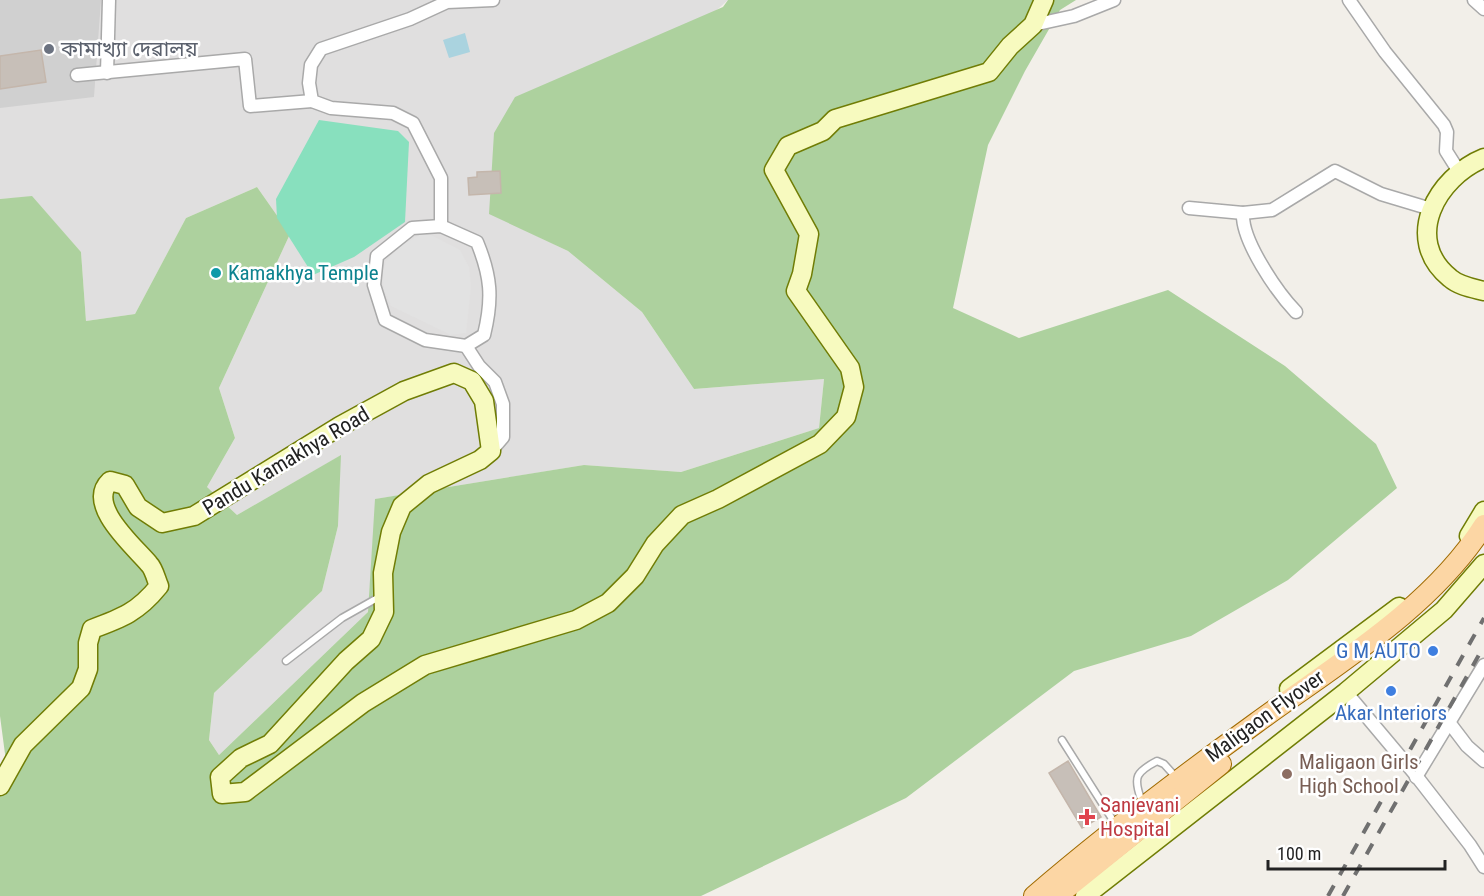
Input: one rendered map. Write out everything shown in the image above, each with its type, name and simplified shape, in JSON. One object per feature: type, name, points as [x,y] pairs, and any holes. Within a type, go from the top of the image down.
[{"type":"main road","name":"Maligaon Flyover","points":[[1034,896],[1178,779],[1394,621],[1441,581],[1484,525]]},
{"type":"main road","name":"Maligaon Flyover","points":[[1057,896],[1202,778],[1405,628],[1455,584],[1484,548]]},
{"type":"street","points":[[107,73],[109,0]]},
{"type":"street","points":[[312,101],[309,83],[311,64],[321,49],[410,19],[447,2],[493,0]]},
{"type":"street","points":[[466,346],[479,366],[495,382],[503,404],[503,437],[480,460],[429,484],[402,506],[391,532],[383,573],[384,612],[371,639],[346,661],[270,744],[241,758],[220,777],[222,794],[245,792],[363,703],[425,665],[576,620],[608,603],[635,576],[655,544],[682,515],[718,499],[820,444],[846,417],[854,387],[850,368],[796,291],[802,274],[809,234],[774,170],[788,146],[823,131],[835,119],[989,72],[1010,46],[1033,25],[1044,0]]},
{"type":"street","points":[[1033,25],[1074,16],[1114,0]]},
{"type":"street","points":[[1349,0],[1385,52],[1444,126],[1447,132],[1446,151],[1458,171]]},
{"type":"street","points":[[1474,0],[1484,9]]},
{"type":"street","points":[[77,75],[245,59],[250,106],[312,101],[331,108],[393,113],[413,123],[441,178],[441,226]]},
{"type":"street","points":[[1484,158],[1458,171],[1441,188],[1431,209],[1427,228],[1430,248],[1439,267],[1461,285],[1484,291]]},
{"type":"street","points":[[1189,208],[1243,213],[1272,210],[1335,171],[1381,194],[1431,209]]},
{"type":"street","points":[[1243,213],[1243,226],[1260,260],[1296,312]]},
{"type":"street","points":[[441,226],[477,242],[488,269],[491,307],[484,335],[466,346],[425,340],[386,320],[374,285],[377,256],[412,228],[441,226]]},
{"type":"street","name":"Pandu Kamakhya Road","points":[[0,786],[23,745],[81,688],[88,669],[87,643],[92,629],[128,616],[146,602],[159,586],[151,565],[115,527],[102,496],[104,487],[110,481],[125,484],[138,507],[162,523],[194,516],[367,411],[404,391],[454,373],[472,381],[484,401],[491,451]]},
{"type":"street","points":[[1026,896],[1173,774],[1418,593],[1466,540],[1484,511]]},
{"type":"street","points":[[1085,896],[1346,692],[1444,610],[1484,564]]},
{"type":"street","points":[[1416,777],[1484,665]]},
{"type":"street","points":[[1346,692],[1470,845],[1484,867]]},
{"type":"street","points":[[1448,721],[1467,746],[1484,761]]},
{"type":"lane","points":[[286,661],[342,618],[384,595]]},
{"type":"lane","points":[[1062,741],[1114,822]]},
{"type":"shaded area","points":[[0,0],[728,0],[489,213],[568,251],[642,312],[694,389],[824,379],[819,428],[681,472],[584,465],[376,499],[368,612],[219,755],[209,740],[214,693],[322,591],[338,526],[340,456],[237,515],[207,487],[235,438],[219,388],[290,234],[257,187],[186,218],[135,314],[86,321],[81,252],[32,197],[0,199]]},
{"type":"shaded area","name":"কামাখ্যা দেৱালয়","points":[[0,0],[101,0],[94,97],[0,108]]},
{"type":"shaded area","points":[[425,232],[460,250],[469,267],[471,286],[466,333],[451,335],[391,306],[384,290],[382,275],[386,261],[400,246]]},
{"type":"green space","points":[[728,0],[1076,0],[1060,10],[1025,71],[988,145],[953,308],[1019,338],[1168,290],[1285,366],[1376,444],[1397,488],[1288,580],[1191,636],[1074,671],[906,798],[701,896],[0,896],[0,795],[7,769],[0,716],[0,199],[32,196],[81,252],[86,321],[135,314],[186,218],[257,187],[290,234],[219,388],[235,438],[207,487],[237,515],[341,455],[338,526],[322,591],[214,693],[209,740],[219,755],[368,612],[375,499],[584,465],[681,472],[819,428],[824,379],[694,389],[642,312],[568,251],[489,214],[494,133],[515,97],[723,7]]},
{"type":"green space","points":[[319,120],[398,131],[409,142],[405,222],[354,257],[313,275],[277,218],[276,199]]},
{"type":"water","points":[[465,33],[470,52],[449,58],[443,40]]},
{"type":"building","points":[[41,50],[46,82],[0,89],[0,56]]},
{"type":"building","points":[[500,171],[501,193],[469,195],[468,178],[477,177],[477,172]]},
{"type":"building","points":[[1068,761],[1101,817],[1082,828],[1049,773]]},
{"type":"railway","points":[[1328,896],[1484,618]]},
{"type":"railway","points":[[1343,896],[1484,646]]},
{"type":"place","name":"কামাখ্যা দেৱালয়","points":[[49,49]]},
{"type":"place","name":"Kamakhya Temple","points":[[216,273]]},
{"type":"place","name":"G M AUTO","points":[[1433,651]]},
{"type":"place","name":"Akar Interiors","points":[[1391,691]]},
{"type":"place","name":"Maligaon Girls High School","points":[[1287,774]]},
{"type":"place","name":"Sanjevani Hospital","points":[[1087,817]]}]
